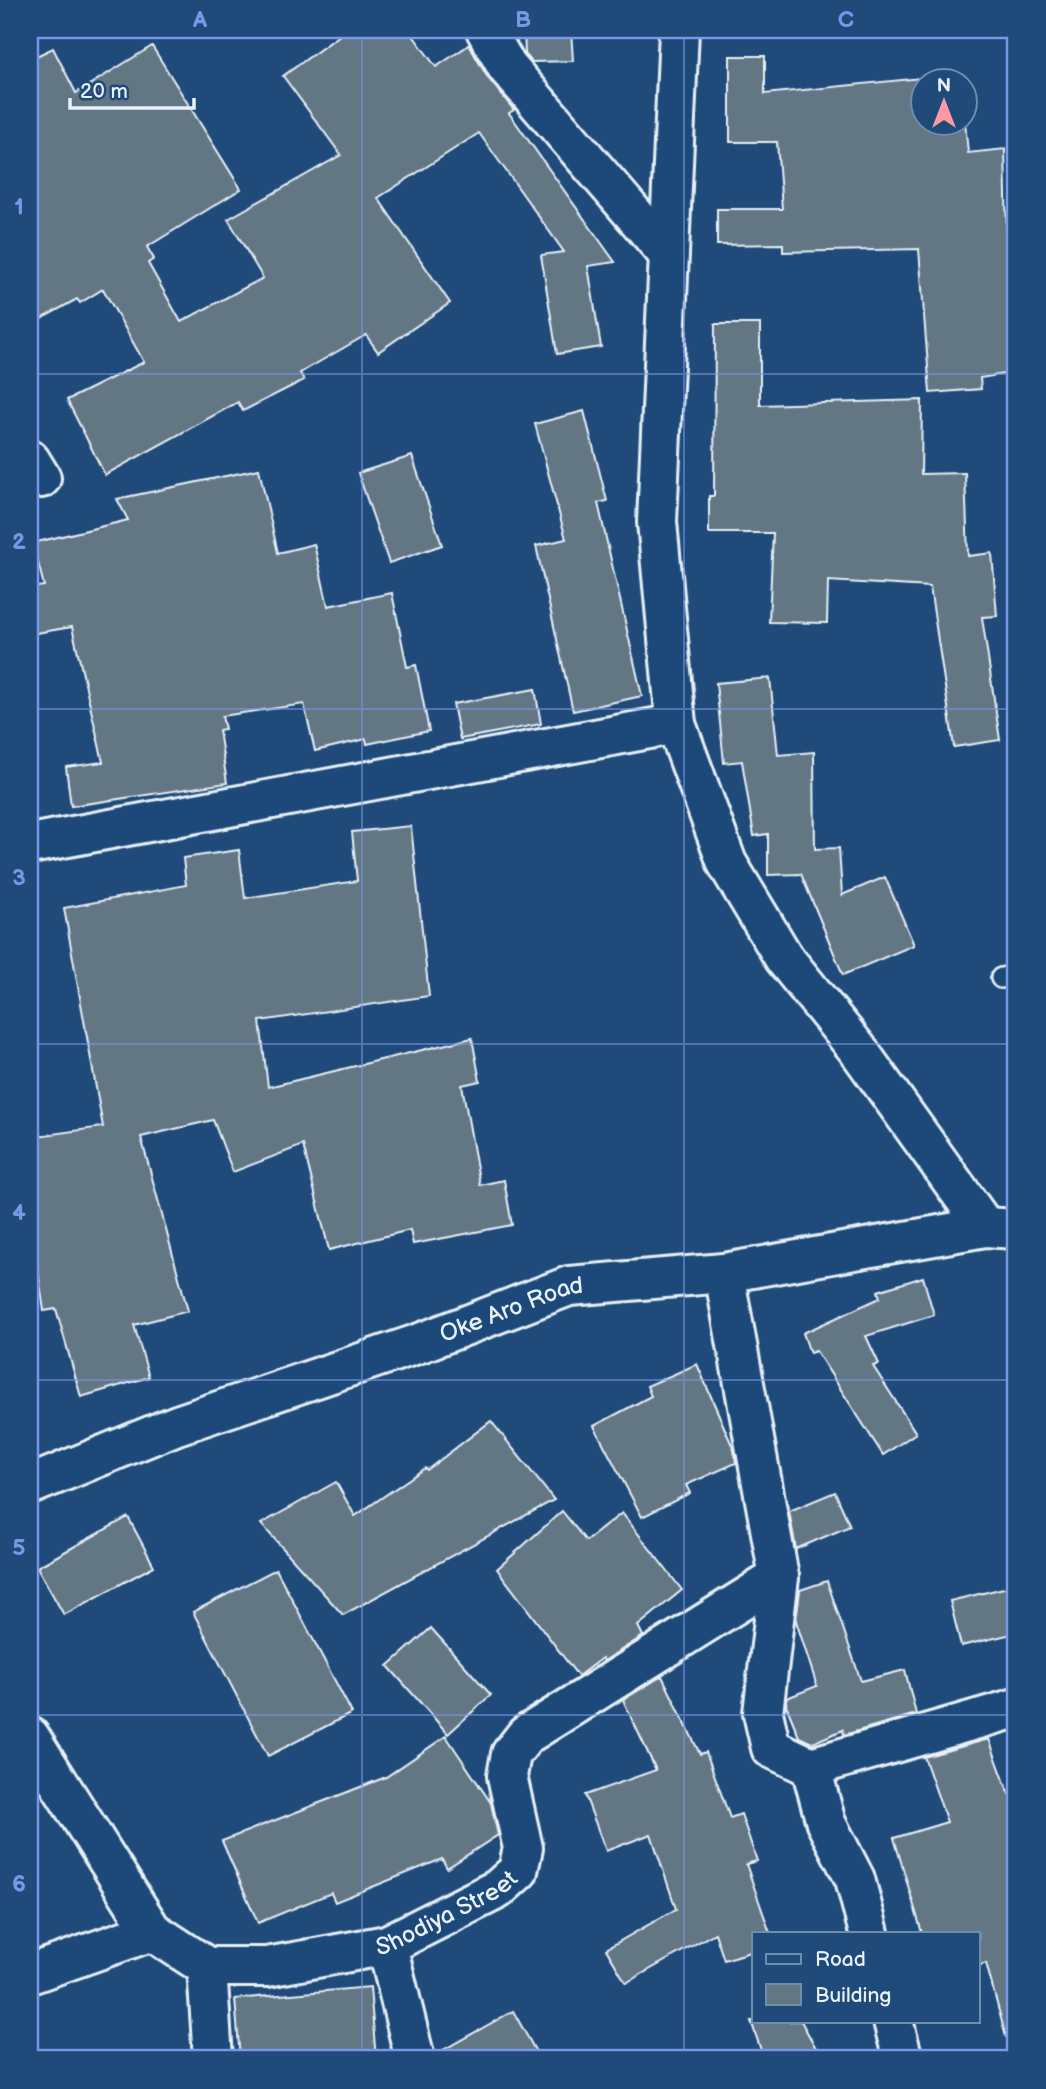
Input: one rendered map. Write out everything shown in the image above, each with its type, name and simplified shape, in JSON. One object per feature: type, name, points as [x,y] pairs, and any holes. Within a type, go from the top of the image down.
[{"type":"street","points":[[486,30],[507,67],[668,254]]},
{"type":"street","points":[[679,30],[657,522],[676,724],[727,863],[784,958],[1001,1228]]},
{"type":"street","points":[[30,844],[676,724]]},
{"type":"street","name":"Oke Aro Road","points":[[30,1485],[177,1425],[420,1343],[569,1286],[724,1273],[1001,1228]]},
{"type":"street","points":[[724,1273],[779,1577],[763,1713],[771,1748],[811,1768],[1016,1708]]},
{"type":"street","name":"Shodiya Street","points":[[207,1967],[267,1967],[387,1945],[498,1889],[517,1871],[523,1848],[507,1776],[511,1754],[526,1735],[779,1577]]},
{"type":"street","points":[[30,1737],[152,1931],[207,1967],[213,2059]]},
{"type":"street","points":[[811,1768],[825,1823],[855,1879],[869,1932]]},
{"type":"street","points":[[30,1974],[152,1931]]},
{"type":"street","points":[[387,1945],[415,2059]]},
{"type":"street","points":[[893,2022],[903,2059]]},
{"type":"building","points":[[347,30],[409,30],[436,67],[469,45],[488,78],[514,110],[509,113],[615,262],[588,266],[601,347],[557,354],[541,255],[564,252],[479,133],[378,198],[450,303],[378,352],[366,335],[300,373],[304,380],[243,411],[238,402],[105,475],[67,400],[144,362],[103,289],[80,303],[77,299],[30,325],[30,59],[53,48],[76,93],[152,46],[241,189],[147,247],[154,259],[148,263],[181,322],[263,278],[228,219],[341,155],[283,76]]},
{"type":"building","points":[[524,30],[571,30],[573,61],[532,62],[525,54]]},
{"type":"building","points":[[730,56],[765,56],[765,94],[909,79],[909,136],[966,136],[968,153],[1005,149],[1008,284],[1016,283],[1016,372],[980,378],[981,389],[930,393],[919,249],[783,252],[783,244],[717,245],[717,209],[782,209],[777,142],[730,142]]},
{"type":"building","points":[[715,324],[760,324],[760,405],[922,400],[921,474],[965,473],[968,556],[992,553],[997,616],[982,617],[1000,740],[954,747],[930,587],[828,581],[827,623],[769,622],[773,533],[709,533],[709,496],[714,496]]},
{"type":"building","points":[[584,411],[607,501],[598,503],[642,696],[573,711],[536,546],[566,539],[535,424]]},
{"type":"building","points":[[412,456],[442,545],[389,563],[358,473]]},
{"type":"building","points":[[259,469],[278,553],[314,544],[328,606],[392,593],[407,667],[416,665],[429,731],[367,744],[366,739],[315,751],[304,704],[222,716],[225,729],[219,730],[227,783],[71,806],[66,767],[103,762],[72,627],[30,634],[30,588],[44,586],[33,543],[128,520],[117,499]]},
{"type":"building","points":[[770,678],[778,755],[814,752],[815,849],[839,848],[842,895],[885,877],[914,945],[843,975],[801,874],[768,875],[768,834],[754,836],[742,761],[724,763],[716,683]]},
{"type":"building","points":[[535,689],[541,724],[460,739],[453,704]]},
{"type":"building","points":[[411,826],[429,996],[260,1021],[268,1087],[472,1038],[480,1081],[462,1085],[480,1185],[504,1180],[512,1225],[413,1244],[410,1230],[329,1250],[303,1145],[233,1172],[213,1120],[141,1137],[188,1311],[134,1325],[149,1377],[81,1397],[56,1309],[44,1311],[30,1216],[30,1137],[103,1127],[64,908],[186,885],[183,858],[239,850],[245,898],[357,881],[352,832]]},
{"type":"building","points":[[923,1277],[934,1315],[866,1336],[879,1364],[873,1366],[916,1433],[883,1455],[816,1351],[810,1353],[803,1333],[880,1298],[878,1291]]},
{"type":"building","points":[[697,1364],[734,1450],[736,1463],[686,1485],[690,1493],[642,1517],[594,1426],[651,1396],[647,1386]]},
{"type":"building","points":[[491,1421],[554,1500],[343,1615],[261,1524],[336,1482],[355,1516],[425,1468],[427,1470]]},
{"type":"building","points":[[835,1492],[850,1526],[796,1549],[789,1511]]},
{"type":"building","points":[[562,1511],[586,1541],[622,1513],[682,1590],[638,1626],[643,1636],[604,1661],[602,1658],[578,1676],[497,1569]]},
{"type":"building","points":[[128,1517],[154,1566],[64,1615],[37,1567]]},
{"type":"building","points":[[276,1569],[352,1713],[268,1756],[193,1612]]},
{"type":"building","points":[[827,1581],[861,1681],[905,1670],[916,1714],[844,1735],[843,1730],[812,1743],[799,1737],[786,1705],[787,1698],[817,1686],[796,1621],[800,1590]]},
{"type":"building","points":[[1016,1585],[1016,1633],[961,1646],[950,1601]]},
{"type":"building","points":[[431,1628],[491,1695],[448,1734],[388,1666]]},
{"type":"building","points":[[662,1676],[700,1754],[706,1752],[730,1818],[741,1814],[757,1861],[746,1864],[770,1932],[752,1932],[752,1952],[724,1960],[715,1933],[626,1983],[606,1949],[676,1909],[651,1834],[606,1851],[585,1795],[656,1770],[623,1700]]},
{"type":"building","points":[[446,1736],[491,1803],[498,1835],[447,1868],[442,1859],[335,1902],[331,1893],[258,1923],[222,1841],[386,1777]]},
{"type":"building","points":[[989,1739],[1009,1794],[1016,1791],[1016,2036],[1006,2037],[986,1963],[979,1966],[979,1932],[922,1932],[894,1838],[947,1822],[924,1757]]},
{"type":"building","points":[[370,1987],[376,2059],[240,2059],[235,1999]]},
{"type":"building","points":[[513,2011],[540,2059],[436,2059],[436,2054]]},
{"type":"building","points":[[751,2021],[802,2022],[822,2059],[764,2059]]}]
